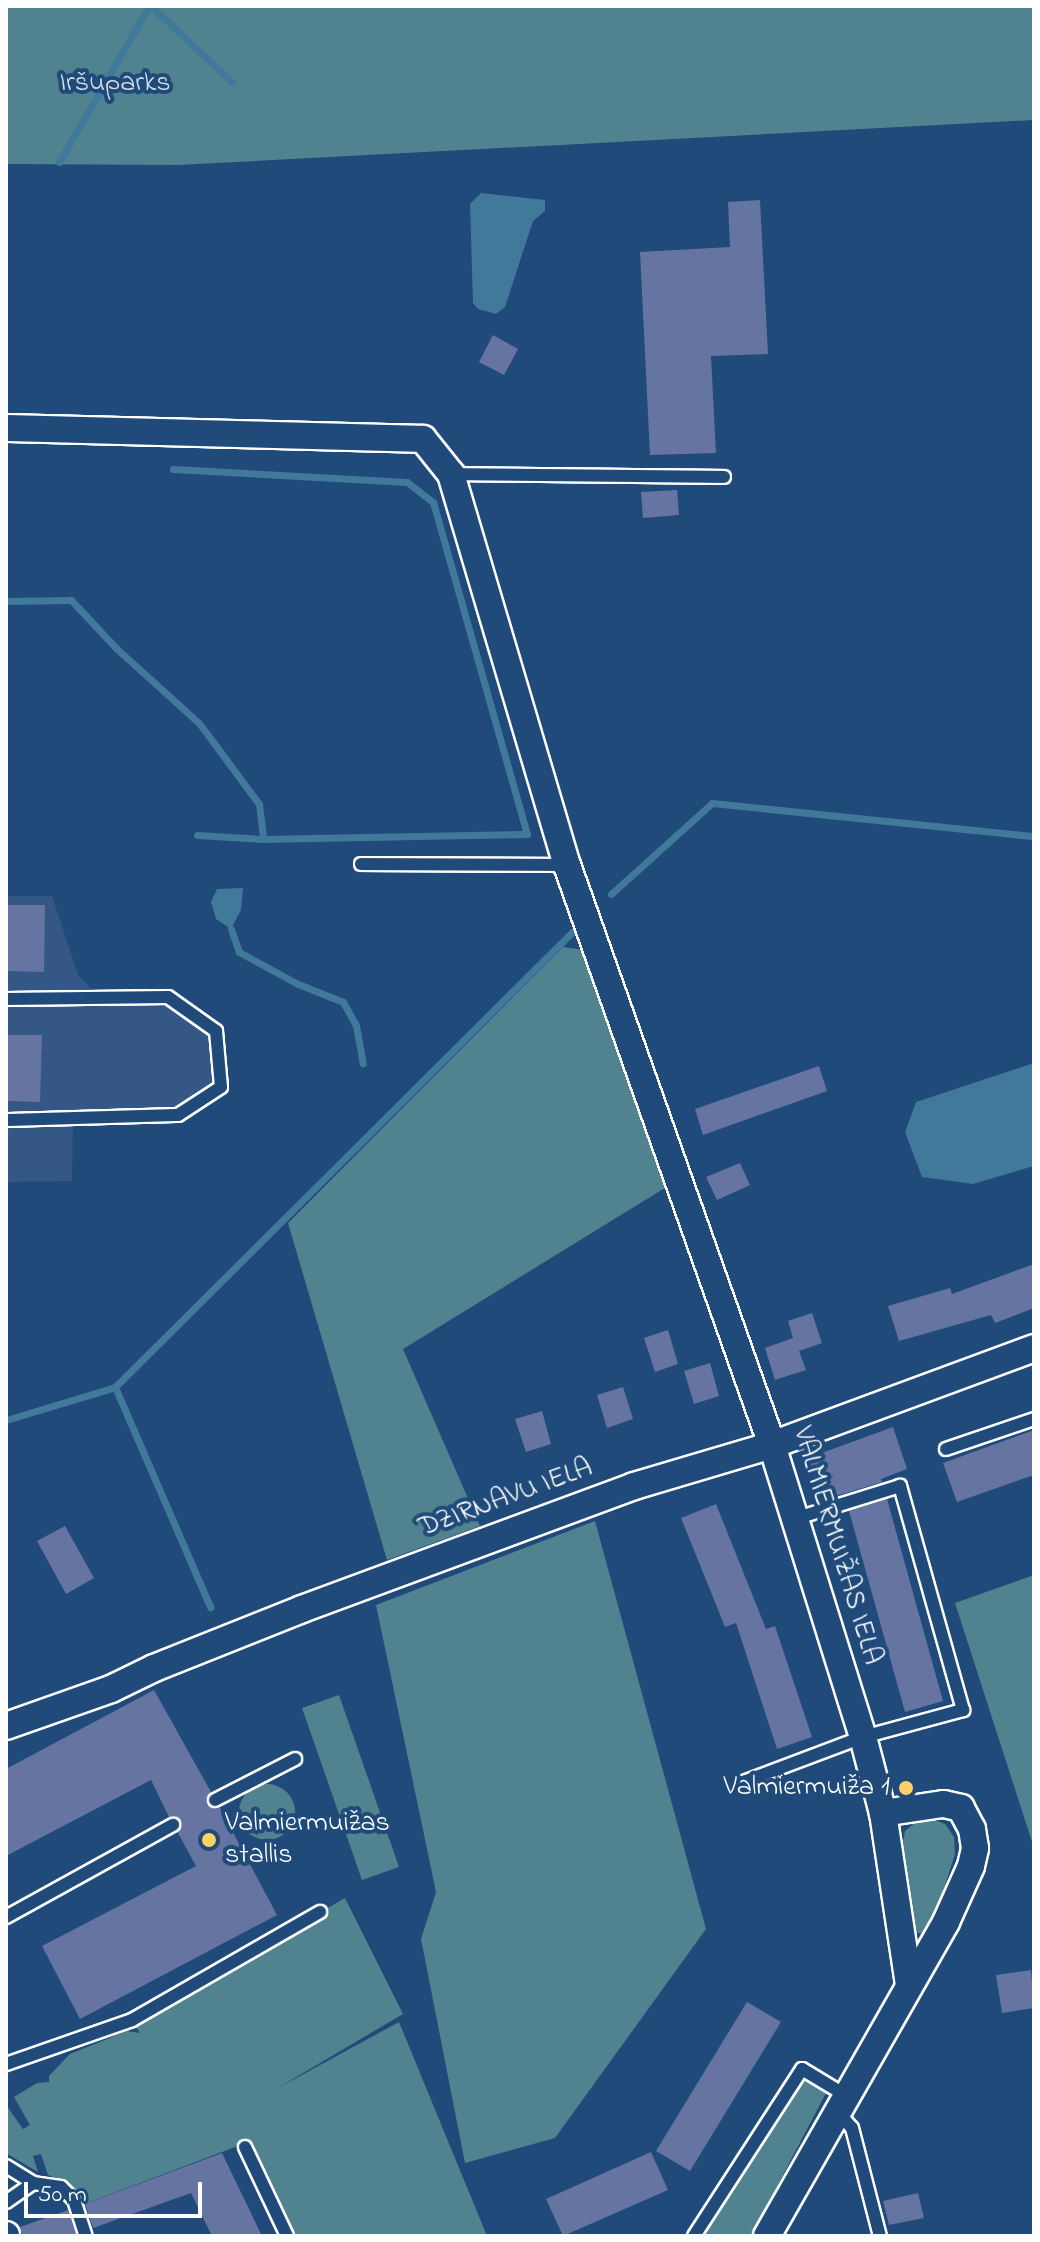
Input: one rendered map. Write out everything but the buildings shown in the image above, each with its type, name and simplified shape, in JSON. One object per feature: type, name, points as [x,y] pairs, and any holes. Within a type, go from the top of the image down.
[{"type":"street","points":[[6,428],[423,439],[451,474]]},
{"type":"street","name":"VALMIERMUIŽAS IELA","points":[[451,474],[567,865],[772,1445],[863,1737],[883,1813],[909,1984]]},
{"type":"street","name":"DZIRNAVU IELA","points":[[6,1726],[111,1689],[154,1668],[302,1609],[620,1491],[772,1445],[1034,1348]]},
{"type":"street","points":[[767,2236],[951,1913],[971,1866],[975,1848],[972,1829],[961,1808],[943,1804],[883,1813]]},
{"type":"lane","points":[[451,474],[724,477]]},
{"type":"lane","points":[[361,864],[567,865]]},
{"type":"lane","points":[[6,999],[97,995],[168,997],[216,1031],[221,1087],[178,1115],[6,1120]]},
{"type":"lane","points":[[946,1449],[1034,1419]]},
{"type":"lane","points":[[743,1782],[863,1737],[963,1710],[900,1486],[794,1519]]},
{"type":"lane","points":[[215,1800],[295,1759]]},
{"type":"lane","points":[[6,1917],[173,1825]]},
{"type":"lane","points":[[6,2064],[132,2020],[320,1912]]},
{"type":"lane","points":[[694,2236],[802,2069],[843,2104],[880,2236]]},
{"type":"lane","points":[[245,2147],[287,2236]]},
{"type":"lane","points":[[6,2166],[33,2183],[61,2187],[74,2200],[86,2236]]},
{"type":"lane","points":[[6,2202],[33,2183]]},
{"type":"shaded area","points":[[481,193],[545,200],[545,211],[533,221],[505,307],[496,314],[478,309],[473,303],[470,204]]},
{"type":"shaded area","points":[[243,888],[241,910],[231,929],[216,919],[211,902],[217,889]]},
{"type":"shaded area","points":[[6,896],[52,896],[78,975],[97,995],[168,997],[216,1031],[221,1087],[178,1115],[73,1120],[72,1181],[6,1182]]},
{"type":"shaded area","points":[[1034,1063],[1034,1166],[973,1184],[922,1177],[905,1132],[916,1102]]},
{"type":"green space","name":"Iršuparks","points":[[6,6],[1034,6],[1034,120],[178,165],[6,164]]},
{"type":"green space","points":[[563,947],[584,950],[668,1186],[403,1349],[480,1526],[387,1560],[288,1223]]},
{"type":"green space","points":[[595,1521],[706,1929],[555,2138],[465,2163],[421,1939],[436,1892],[376,1605]]},
{"type":"green space","points":[[1034,1575],[1034,1848],[955,1603]]},
{"type":"green space","points":[[339,1695],[399,1867],[362,1880],[302,1708]]},
{"type":"green space","points":[[267,1784],[286,1793],[295,1812],[286,1831],[267,1840],[248,1831],[239,1812],[248,1793]]},
{"type":"green space","points":[[932,1819],[945,1824],[954,1837],[955,1854],[940,1901],[922,1934],[915,1932],[902,1847],[905,1831],[916,1822]]},
{"type":"green space","points":[[345,1898],[403,2014],[276,2089],[399,2022],[487,2236],[295,2236],[251,2141],[82,2205],[64,2181],[48,2175],[41,2154],[33,2156],[38,2172],[6,2153],[6,2105],[23,2129],[30,2125],[14,2097],[37,2083],[49,2082],[49,2076],[70,2054],[127,2031],[140,2033],[132,2020]]},
{"type":"green space","points":[[807,2081],[821,2086],[826,2093],[751,2236],[701,2236],[798,2082]]},
{"type":"waterway","points":[[59,162],[149,6]]},
{"type":"waterway","points":[[151,6],[232,82]]},
{"type":"waterway","points":[[173,469],[407,482],[433,502],[527,834],[263,839],[197,835]]},
{"type":"waterway","points":[[6,601],[71,600],[117,649],[199,723],[259,804],[263,839]]},
{"type":"waterway","points":[[611,894],[712,803],[1034,836]]},
{"type":"waterway","points":[[231,929],[239,952],[298,984],[343,1002],[356,1025],[363,1063]]},
{"type":"waterway","points":[[6,1420],[115,1387],[572,932]]},
{"type":"waterway","points":[[115,1387],[210,1607]]},
{"type":"place","name":"Valmiermuiža 1","points":[[906,1788]]},
{"type":"place","name":"Valmiermuižas stallis","points":[[209,1840]]}]
